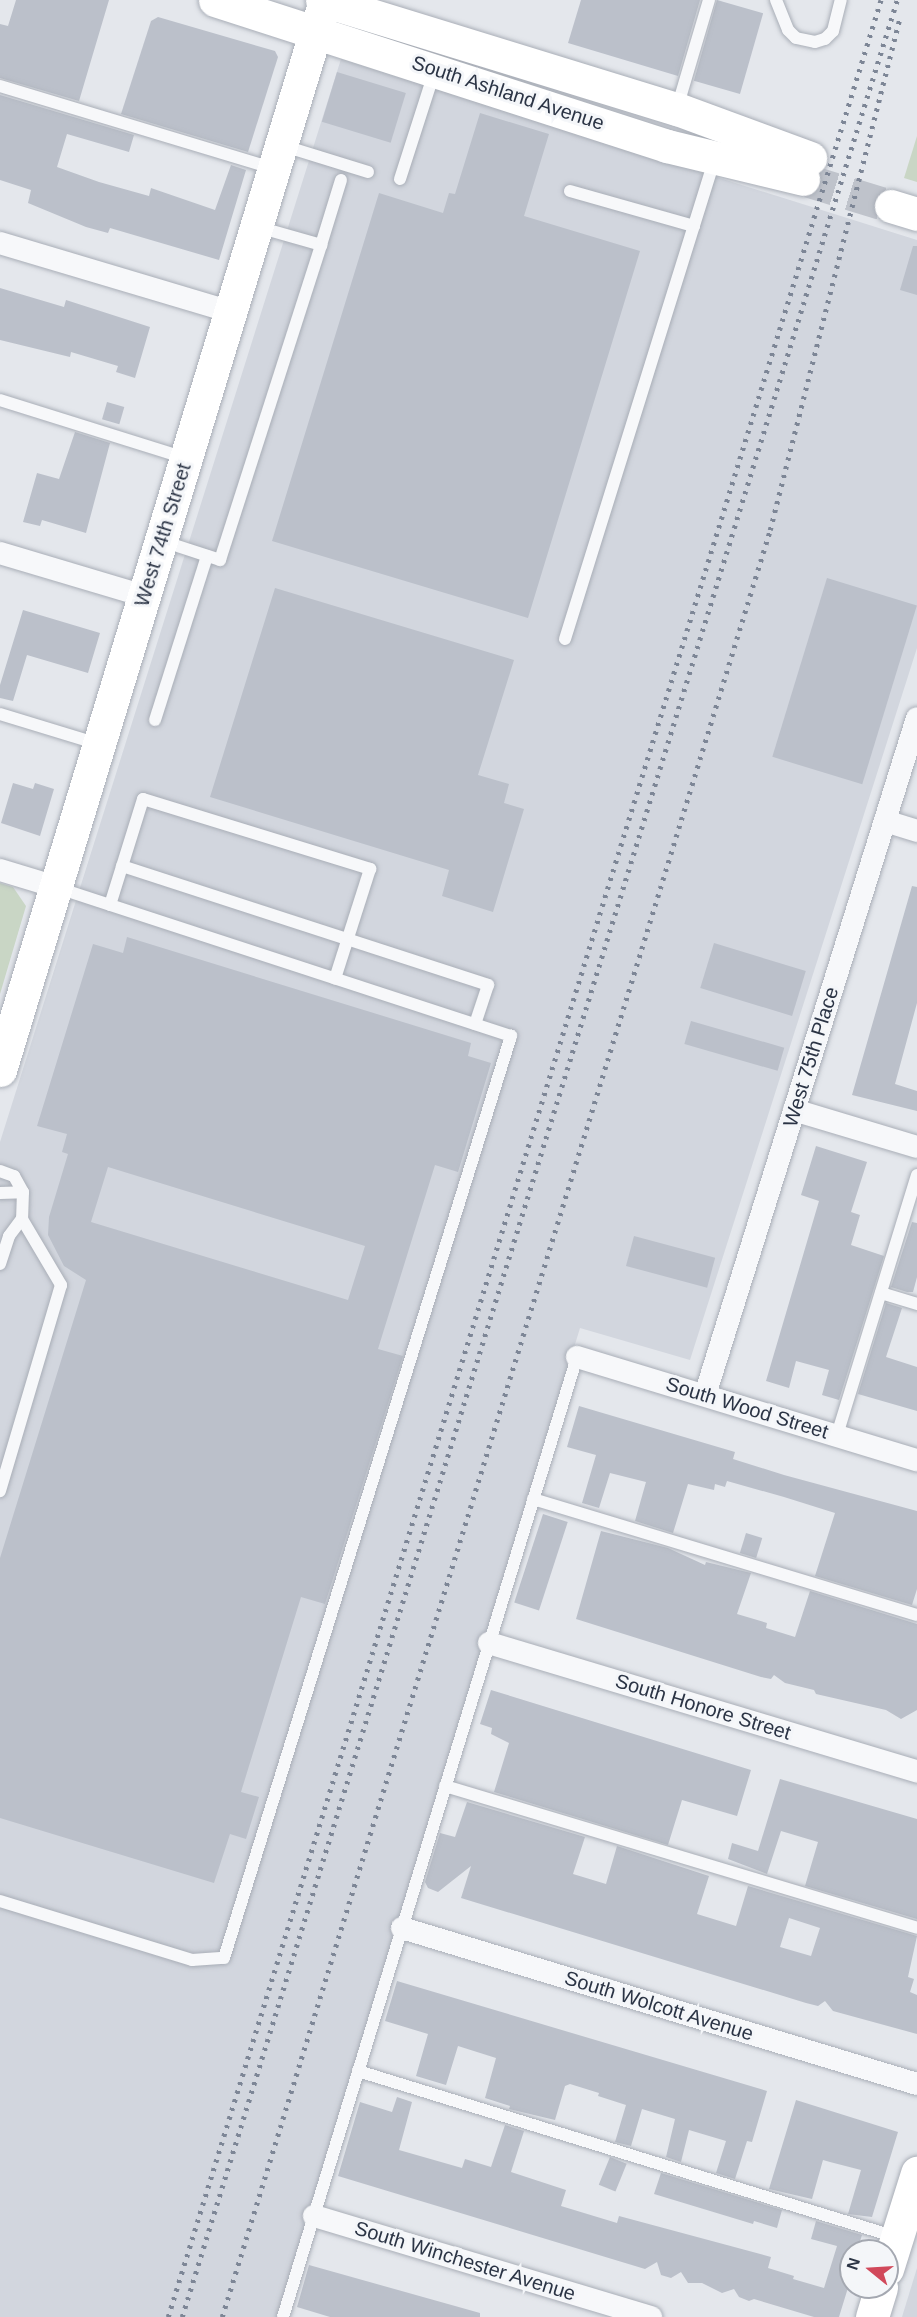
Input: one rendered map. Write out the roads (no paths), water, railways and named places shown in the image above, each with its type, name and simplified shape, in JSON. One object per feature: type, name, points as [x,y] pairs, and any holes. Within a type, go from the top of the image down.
[{"type":"street","name":"South Ashland Avenue","points":[[215,0],[322,8],[677,109],[806,168],[716,157],[667,146],[435,69],[322,8]]},
{"type":"street","name":"West 74th Street","points":[[0,1070],[322,8]]},
{"type":"street","points":[[0,243],[231,312]]},
{"type":"street","points":[[0,553],[144,596]]},
{"type":"street","name":"West 75th Place","points":[[705,1395],[917,718]]},
{"type":"street","points":[[885,821],[917,831]]},
{"type":"street","points":[[0,870],[56,887]]},
{"type":"street","points":[[794,1110],[917,1147]]},
{"type":"street","name":"South Wood Street","points":[[577,1357],[917,1460]]},
{"type":"street","name":"South Honore Street","points":[[489,1643],[917,1772]]},
{"type":"street","name":"South Wolcott Avenue","points":[[402,1928],[917,2084]]},
{"type":"street","points":[[897,2237],[917,2173]]},
{"type":"street","name":"South Winchester Avenue","points":[[314,2216],[651,2317]]},
{"type":"street","points":[[872,2317],[877,2299]]},
{"type":"lane","points":[[677,109],[709,0]]},
{"type":"lane","points":[[776,0],[788,30],[796,38],[815,42],[825,39],[833,31],[841,0]]},
{"type":"lane","points":[[400,179],[435,69]]},
{"type":"lane","points":[[0,86],[278,157],[368,172]]},
{"type":"lane","points":[[565,639],[716,157]]},
{"type":"lane","points":[[161,541],[220,560],[341,180]]},
{"type":"lane","points":[[570,191],[694,226]]},
{"type":"lane","points":[[257,226],[321,245]]},
{"type":"lane","points":[[0,400],[186,458]]},
{"type":"lane","points":[[155,720],[207,556]]},
{"type":"lane","points":[[0,714],[99,744]]},
{"type":"lane","points":[[110,905],[143,800],[370,869],[335,979]]},
{"type":"lane","points":[[122,866],[488,985],[475,1024]]},
{"type":"lane","points":[[0,1901],[192,1960],[224,1958],[511,1036],[56,887]]},
{"type":"lane","points":[[0,1171],[14,1176],[22,1192],[22,1219],[61,1285],[0,1491]]},
{"type":"lane","points":[[837,1435],[917,1174]]},
{"type":"lane","points":[[0,1193],[22,1192]]},
{"type":"lane","points":[[0,1264],[9,1236],[22,1219]]},
{"type":"lane","points":[[881,1293],[917,1304]]},
{"type":"lane","points":[[283,2317],[577,1357]]},
{"type":"lane","points":[[533,1499],[917,1616]]},
{"type":"lane","points":[[445,1786],[917,1928]]},
{"type":"lane","points":[[358,2071],[897,2237]]},
{"type":"tunnel","points":[[803,179],[891,206]]},
{"type":"railway","points":[[168,2317],[881,0]]},
{"type":"railway","points":[[182,2317],[897,0]]},
{"type":"railway","points":[[222,2317],[770,530],[900,17]]}]
